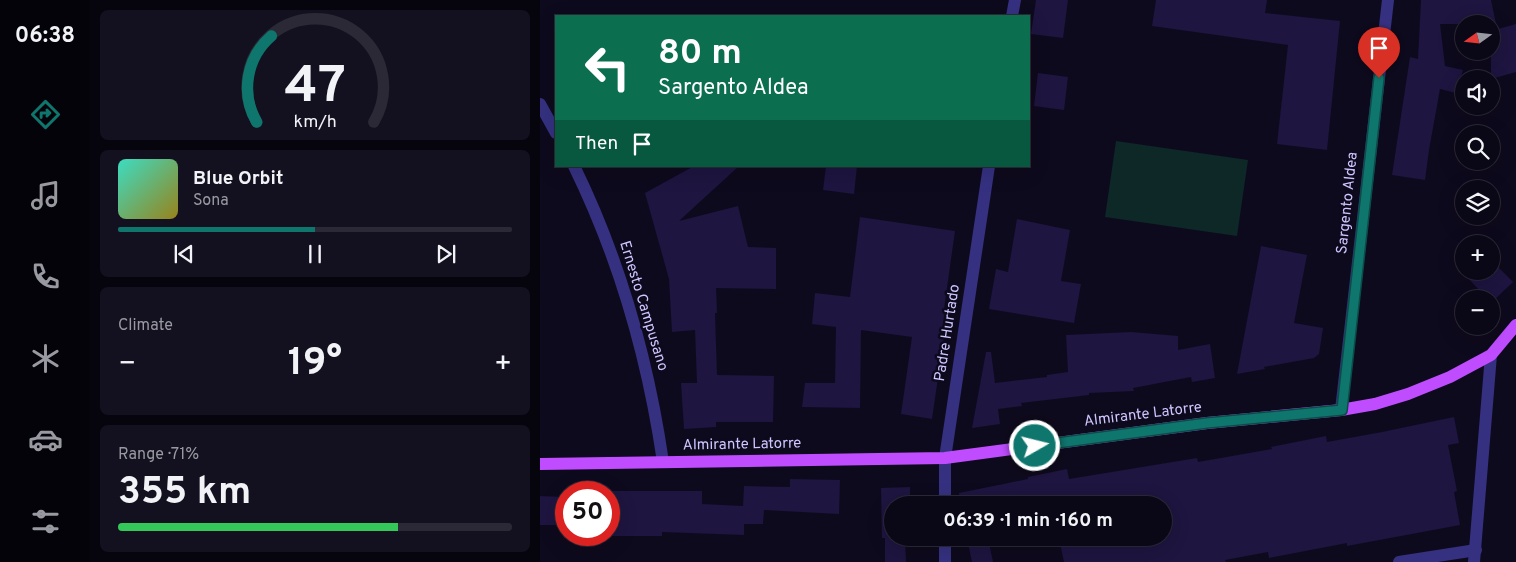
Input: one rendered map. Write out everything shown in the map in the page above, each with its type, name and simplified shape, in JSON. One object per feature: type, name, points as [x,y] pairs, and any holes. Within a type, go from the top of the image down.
[{"type":"main road","name":"Almirante Latorre","points":[[540,464],[945,458],[1207,423],[1342,410],[1375,404],[1408,394],[1450,377],[1490,355],[1516,325]]},
{"type":"street","points":[[1012,15],[1015,0]]},
{"type":"street","name":"Sargento Aldea","points":[[1342,410],[1388,0]]},
{"type":"street","points":[[540,104],[555,130]]},
{"type":"street","name":"Ernesto Campusano","points":[[574,167],[621,278],[635,323],[654,406],[663,462]]},
{"type":"street","name":"Padre Hurtado","points":[[945,496],[945,458],[989,167]]},
{"type":"street","points":[[1399,562],[1475,556],[1490,355]]},
{"type":"street","points":[[945,546],[945,562]]},
{"type":"green space","points":[[1116,141],[1248,160],[1237,236],[1105,217]]},
{"type":"building","points":[[1036,0],[1068,0],[1063,38],[1031,34]]},
{"type":"building","points":[[1156,0],[1267,0],[1265,13],[1340,21],[1327,150],[1277,144],[1288,45],[1152,26]]},
{"type":"building","points":[[1421,0],[1491,0],[1494,15],[1455,15],[1455,24],[1440,24],[1445,66],[1463,70],[1455,70],[1455,93],[1440,89],[1425,180],[1392,175],[1410,57],[1418,59]]},
{"type":"building","points":[[1516,24],[1516,72],[1500,76],[1500,70],[1491,70],[1491,60],[1500,60],[1500,28]]},
{"type":"building","points":[[1038,73],[1068,77],[1064,110],[1034,106]]},
{"type":"building","points":[[692,167],[738,167],[679,221],[738,206],[748,247],[776,248],[776,289],[716,288],[717,313],[715,313],[717,375],[774,376],[773,422],[716,422],[716,427],[684,429],[681,383],[697,383],[695,330],[672,332],[669,279],[645,193]]},
{"type":"building","points":[[826,167],[857,167],[854,194],[823,190]]},
{"type":"building","points":[[860,217],[955,231],[944,309],[948,309],[932,419],[901,414],[912,337],[861,330],[860,408],[802,407],[805,383],[835,383],[836,327],[812,324],[815,293],[850,297]]},
{"type":"building","points":[[1017,219],[1070,230],[1061,281],[1081,284],[1074,323],[989,309],[996,269],[1008,272]]},
{"type":"building","points":[[1261,246],[1307,255],[1294,323],[1323,328],[1319,354],[1314,358],[1237,374]]},
{"type":"building","points":[[1500,269],[1513,282],[1500,294],[1500,290],[1479,290],[1470,280],[1500,280]]},
{"type":"building","points":[[1131,332],[1178,336],[1178,350],[1210,344],[1215,378],[1192,382],[1191,377],[1133,388],[1134,391],[1089,393],[1089,395],[1021,403],[1022,406],[998,409],[1000,424],[972,428],[986,352],[991,352],[995,383],[1047,377],[1047,375],[1068,372],[1066,335]]},
{"type":"building","points":[[1454,417],[1459,443],[1448,445],[1457,491],[1454,492],[1460,525],[1347,546],[1347,543],[1269,558],[1268,552],[1225,560],[1226,562],[1064,562],[1061,546],[1172,546],[1172,496],[960,496],[959,493],[1067,469],[1069,479],[1197,458],[1198,462],[1272,449],[1271,447],[1326,436],[1327,442]]},
{"type":"building","points":[[790,479],[840,480],[839,514],[764,510],[763,524],[744,524],[744,535],[662,532],[662,536],[620,536],[620,491],[702,491],[702,504],[743,506],[744,486],[790,487]]},
{"type":"building","points":[[910,487],[910,496],[884,496],[884,538],[882,538],[881,488]]},
{"type":"building","points":[[540,496],[555,497],[555,525],[540,525]]},
{"type":"building","points":[[885,546],[905,546],[906,562],[885,562]]},
{"type":"building","points":[[969,546],[990,546],[993,562],[972,562]]},
{"type":"route","points":[[1035,446],[1207,423],[1342,410],[1379,78]]}]
